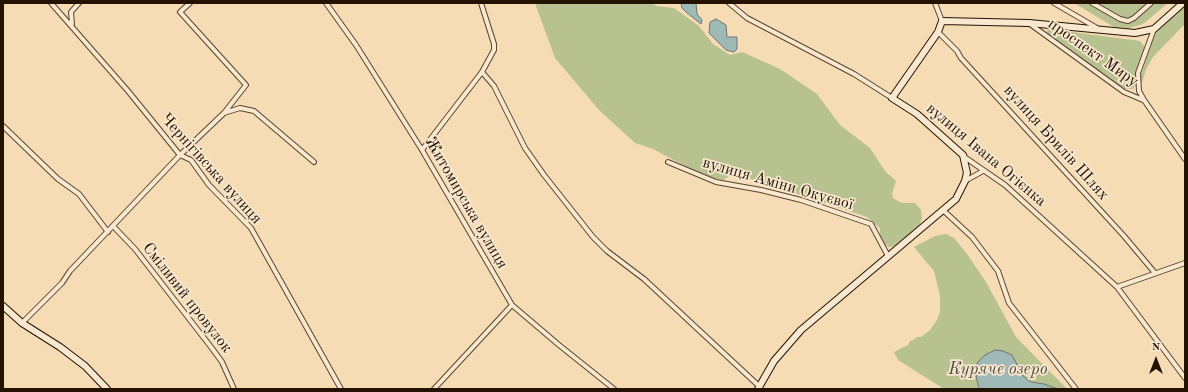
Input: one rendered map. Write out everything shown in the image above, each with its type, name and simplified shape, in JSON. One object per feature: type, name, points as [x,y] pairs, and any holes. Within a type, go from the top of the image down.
[{"type":"street","name":"Чернігівська вулиця","points":[[51,3],[61,16],[72,24],[180,155],[191,160],[209,185],[250,228],[341,389]]},
{"type":"street","points":[[72,24],[72,12],[79,3]]},
{"type":"street","points":[[22,323],[62,283],[70,270],[180,155],[224,113],[246,85],[180,12],[190,3]]},
{"type":"street","name":"Житомирська вулиця","points":[[326,3],[356,45],[422,150],[512,305],[558,345],[614,389]]},
{"type":"street","points":[[422,150],[482,72],[494,50],[494,44],[481,3]]},
{"type":"street","name":"вулиця Івана Огієнка","points":[[729,3],[747,18],[854,74],[917,114],[982,171],[1005,185],[1117,287],[1185,378]]},
{"type":"street","points":[[892,98],[938,32],[942,21],[935,3]]},
{"type":"street","points":[[1054,3],[1101,31]]},
{"type":"street","points":[[1092,3],[1120,20],[1128,21],[1134,18],[1151,3]]},
{"type":"street","points":[[942,21],[1029,23],[1101,31],[1135,33],[1154,29],[1183,3]]},
{"type":"street","name":"проспект Миру","points":[[1029,23],[1124,92],[1144,100]]},
{"type":"street","name":"проспект Миру","points":[[1154,29],[1138,73],[1139,91],[1185,159]]},
{"type":"street","name":"вулиця Брилів Шлях","points":[[938,32],[957,51],[961,58],[1124,236],[1154,273]]},
{"type":"street","points":[[482,72],[494,86],[525,148],[593,237],[607,251],[644,279],[758,388],[774,361],[801,330],[888,256],[944,211],[956,199],[965,181],[966,168],[963,155]]},
{"type":"street","points":[[236,98],[240,108]]},
{"type":"street","points":[[224,113],[240,108],[254,111],[314,162]]},
{"type":"street","points":[[3,126],[58,179],[79,194],[108,232]]},
{"type":"street","name":"вулиця Аміни Окуєвої","points":[[668,162],[716,182],[761,190],[801,200],[871,224],[888,256]]},
{"type":"street","points":[[965,181],[982,171]]},
{"type":"street","points":[[944,211],[972,237],[998,271],[1009,303],[1076,389]]},
{"type":"street","name":"Сміливий провулок","points":[[113,226],[135,249],[211,347],[222,362],[234,389]]},
{"type":"street","points":[[1117,287],[1185,263]]},
{"type":"street","points":[[434,389],[512,305]]},
{"type":"street","points":[[3,306],[22,323],[60,347],[85,366],[107,389]]},
{"type":"green space","points":[[535,3],[651,3],[657,6],[674,8],[699,26],[713,44],[730,55],[742,52],[780,69],[817,94],[840,125],[870,148],[885,171],[896,181],[892,193],[893,198],[901,203],[915,203],[921,210],[922,219],[918,228],[894,246],[889,247],[880,241],[880,228],[867,217],[802,195],[764,186],[747,177],[732,174],[723,180],[702,175],[653,149],[635,143],[599,110],[555,58]]},
{"type":"green space","points":[[1074,3],[1168,3],[1143,24],[1129,28],[1114,27]]},
{"type":"green space","points":[[1185,6],[1185,24],[1153,57],[1146,69],[1142,83],[1140,82],[1155,34]]},
{"type":"green space","points":[[1049,29],[1140,41],[1144,46],[1144,51],[1136,72],[1136,83],[1133,89],[1124,89],[1089,65],[1047,34]]},
{"type":"green space","points":[[946,234],[954,238],[967,254],[986,282],[1016,337],[1067,389],[1058,389],[1044,384],[1031,382],[1023,376],[1018,365],[977,380],[979,389],[944,389],[898,360],[894,352],[908,345],[910,341],[916,337],[921,337],[930,330],[937,320],[940,312],[940,296],[934,271],[914,247],[935,236]]},
{"type":"water","points":[[681,3],[696,3],[697,14],[702,20],[701,24],[682,8]]},
{"type":"water","points":[[716,19],[726,25],[727,37],[737,37],[737,49],[734,52],[726,50],[709,33],[710,22]]},
{"type":"water","name":"Куряче озеро","points":[[995,350],[1003,351],[1012,355],[1023,376],[1031,382],[1044,384],[1058,389],[979,389],[975,371],[977,363],[985,355]]}]
